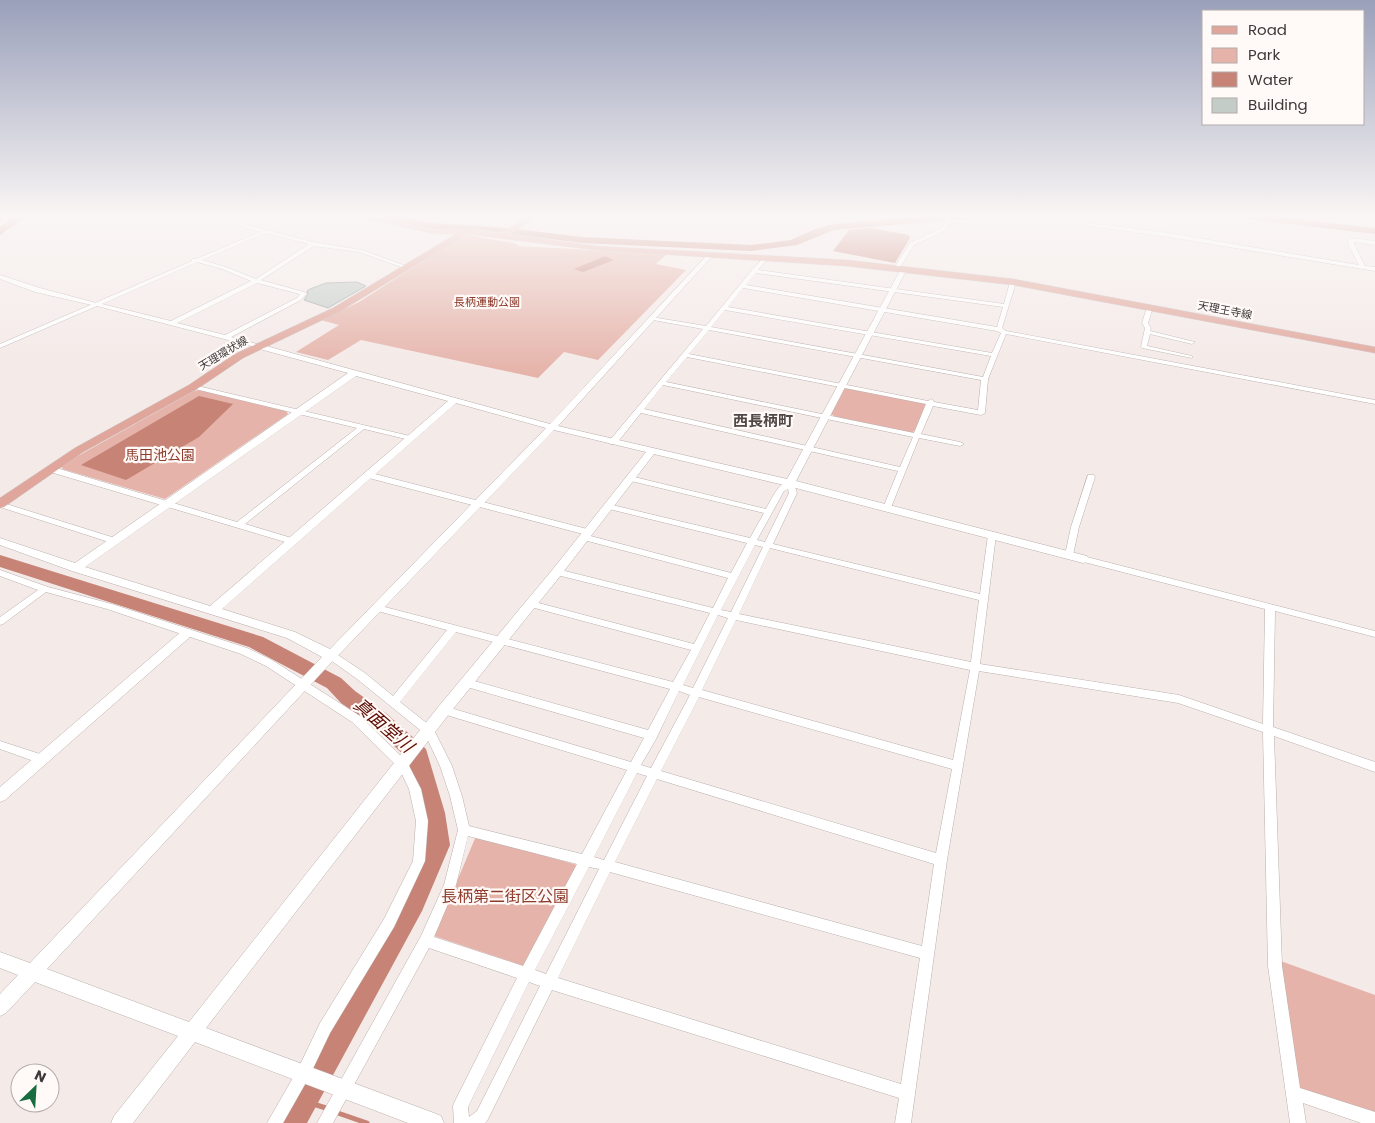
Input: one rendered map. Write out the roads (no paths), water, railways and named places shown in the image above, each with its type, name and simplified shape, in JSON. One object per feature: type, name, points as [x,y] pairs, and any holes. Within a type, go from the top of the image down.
[{"type":"main road","name":"天理環状線","points":[[0,504],[79,450],[193,387],[239,356],[336,310],[404,268]]},
{"type":"main road","name":"天理王寺線","points":[[893,268],[1013,282],[1150,306],[1375,350]]},
{"type":"street","points":[[0,346],[175,268]]},
{"type":"street","points":[[224,338],[299,299],[304,293],[256,281],[225,268]]},
{"type":"street","points":[[170,324],[256,281],[275,268]]},
{"type":"street","points":[[0,1007],[377,608],[552,427],[698,268]]},
{"type":"street","points":[[613,442],[756,268]]},
{"type":"street","points":[[462,1123],[460,1106],[526,974],[752,542],[781,490],[790,483],[843,385],[893,289],[900,269]]},
{"type":"street","points":[[754,271],[1006,306]]},
{"type":"street","points":[[0,277],[38,290],[259,346],[552,427],[790,483],[1375,634]]},
{"type":"street","points":[[685,355],[981,412],[985,379],[994,355],[1013,282]]},
{"type":"street","points":[[742,286],[1001,330],[1375,402]]},
{"type":"street","points":[[1150,306],[1145,323],[1148,328],[1144,347],[1190,357]]},
{"type":"street","points":[[723,308],[994,355]]},
{"type":"street","points":[[654,318],[985,379]]},
{"type":"street","points":[[1147,332],[1192,342]]},
{"type":"street","points":[[76,568],[356,372]]},
{"type":"street","points":[[661,383],[960,444]]},
{"type":"street","points":[[193,387],[410,438]]},
{"type":"street","points":[[214,610],[454,400]]},
{"type":"street","points":[[887,508],[901,469],[931,401]]},
{"type":"street","points":[[639,410],[901,469]]},
{"type":"street","points":[[239,525],[362,427]]},
{"type":"street","points":[[121,1123],[444,710],[557,572],[652,450]]},
{"type":"street","points":[[50,469],[292,541]]},
{"type":"street","points":[[368,475],[478,502],[734,577]]},
{"type":"street","points":[[1069,555],[1075,527],[1091,477]]},
{"type":"street","points":[[630,478],[769,512]]},
{"type":"street","points":[[474,1123],[482,1116],[696,693],[793,493],[790,483]]},
{"type":"street","points":[[0,504],[115,541]]},
{"type":"street","points":[[608,506],[984,598]]},
{"type":"street","points":[[903,1123],[941,860],[975,667],[992,535]]},
{"type":"street","points":[[0,541],[76,568],[291,635],[394,702],[426,734],[446,766],[456,796],[464,830],[450,885],[426,941],[340,1088],[325,1123]]},
{"type":"street","points":[[557,572],[716,612],[975,667],[1179,699],[1375,767]]},
{"type":"street","points":[[0,573],[45,589],[109,606],[244,651],[306,683],[356,719],[404,763],[415,789],[422,821],[419,861],[389,923],[325,1028],[305,1075],[275,1123]]},
{"type":"street","points":[[0,622],[45,589]]},
{"type":"street","points":[[531,604],[697,648]]},
{"type":"street","points":[[377,608],[677,687],[958,766]]},
{"type":"street","points":[[1270,608],[1268,731],[1276,966],[1298,1123]]},
{"type":"street","points":[[394,702],[454,628]]},
{"type":"street","points":[[0,796],[187,633]]},
{"type":"street","points":[[467,683],[652,736]]},
{"type":"street","points":[[444,710],[941,860]]},
{"type":"street","points":[[0,745],[42,759]]},
{"type":"street","points":[[464,830],[586,860],[928,954]]},
{"type":"street","points":[[426,941],[550,982],[908,1093]]},
{"type":"street","points":[[0,960],[434,1123]]},
{"type":"street","points":[[1294,1093],[1375,1120]]},
{"type":"water","points":[[575,268],[592,268],[583,272],[574,269]]},
{"type":"water","points":[[199,396],[233,404],[199,437],[126,480],[81,465]]},
{"type":"waterway","name":"真面堂川","points":[[0,561],[256,642],[334,683],[348,697],[380,720],[418,755],[433,813],[438,845],[413,903],[304,1101],[289,1123]]},
{"type":"waterway","points":[[304,1101],[329,1109]]},
{"type":"waterway","points":[[335,1112],[367,1123]]},
{"type":"district","name":"西長柄町","points":[[763,420]]},
{"type":"park label","name":"長柄運動公園","points":[[487,302]]},
{"type":"park label","name":"馬田池公園","points":[[160,455]]},
{"type":"park label","name":"長柄第二街区公園","points":[[505,896]]}]
